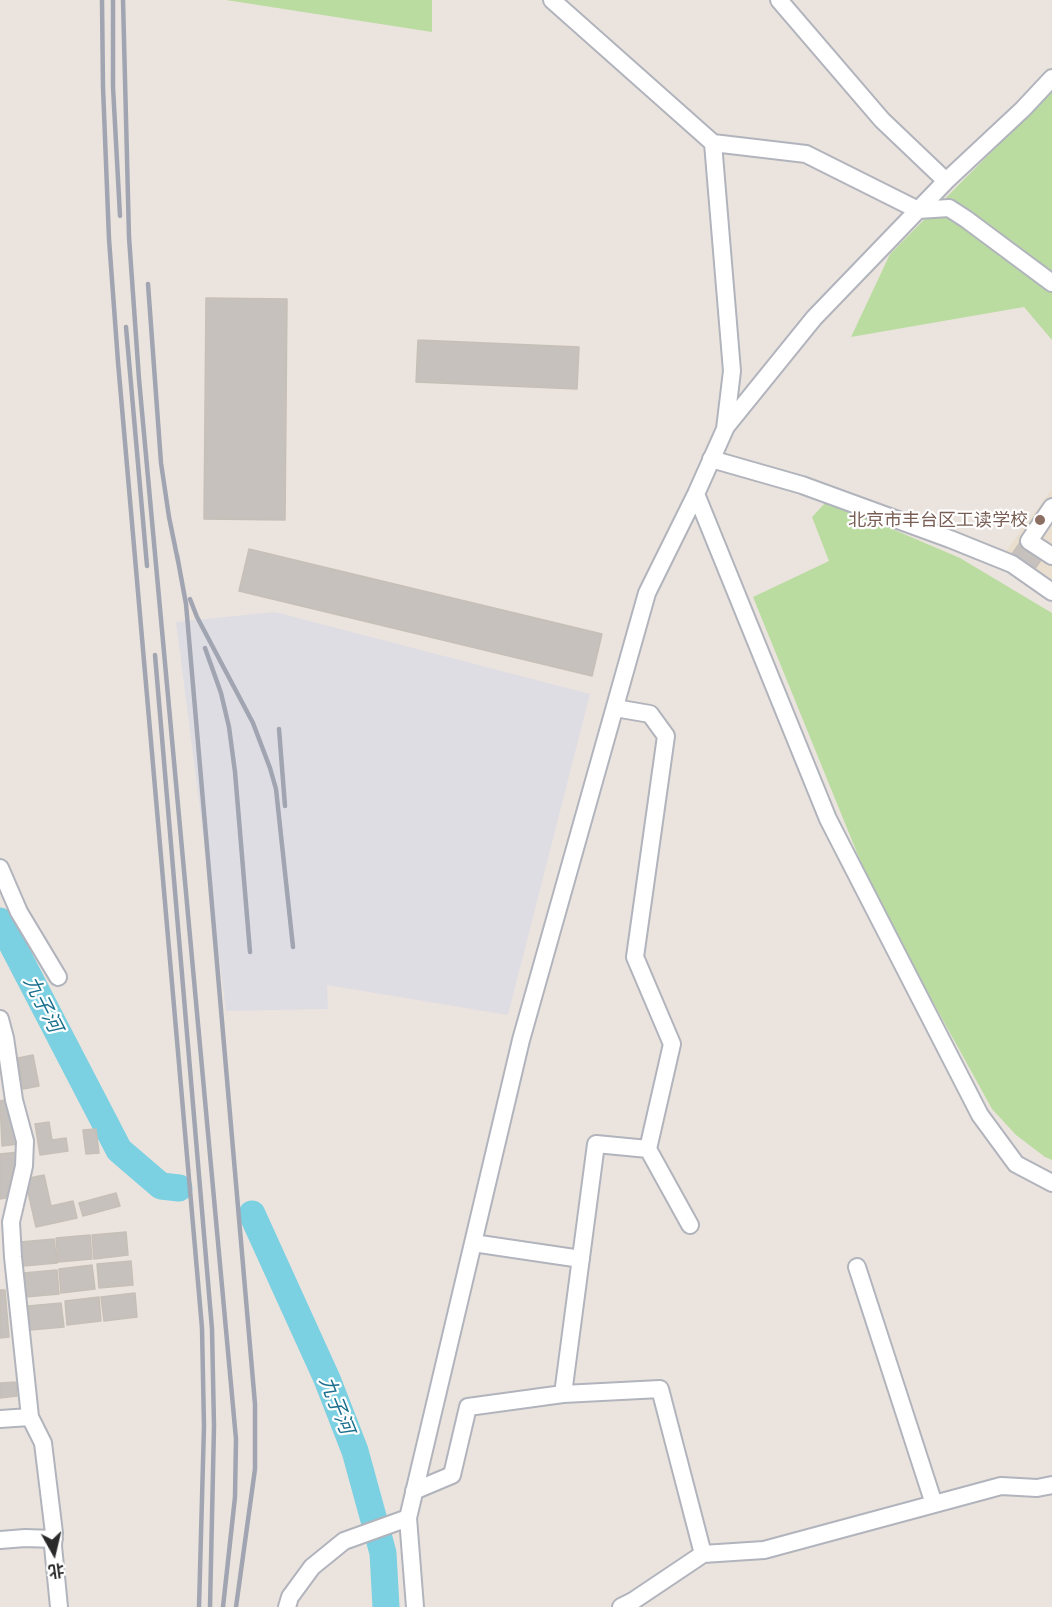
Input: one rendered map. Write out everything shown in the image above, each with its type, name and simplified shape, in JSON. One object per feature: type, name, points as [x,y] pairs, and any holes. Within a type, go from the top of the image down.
[{"type":"street","points":[[552,0],[713,143],[806,154],[918,210],[949,208],[1052,283]]},
{"type":"street","points":[[779,0],[882,120],[946,181]]},
{"type":"street","points":[[416,1607],[407,1518],[521,1040],[647,593],[725,429],[814,318],[946,181],[1023,109],[1052,78]]},
{"type":"street","points":[[713,143],[732,371],[725,429]]},
{"type":"street","points":[[711,459],[802,485],[950,538],[1012,564],[1052,592]]},
{"type":"street","points":[[696,494],[828,819],[893,946],[980,1114],[1017,1164],[1052,1183]]},
{"type":"street","points":[[1052,507],[1029,541],[1052,556]]},
{"type":"street","points":[[615,708],[650,714],[666,736],[635,957],[672,1044],[648,1149],[690,1225]]},
{"type":"street","points":[[0,868],[19,912],[58,977]]},
{"type":"street","points":[[0,1019],[14,1100],[25,1141],[24,1166],[11,1222],[13,1257],[30,1417],[43,1443],[59,1607]]},
{"type":"street","points":[[563,1394],[596,1144],[648,1149]]},
{"type":"street","points":[[473,1243],[581,1259]]},
{"type":"street","points":[[857,1267],[934,1504]]},
{"type":"street","points":[[414,1491],[452,1475],[468,1407],[563,1394],[660,1389],[703,1554]]},
{"type":"street","points":[[0,1419],[30,1417]]},
{"type":"street","points":[[621,1607],[703,1554],[764,1550],[1001,1486],[1037,1488],[1052,1485]]},
{"type":"street","points":[[287,1607],[290,1597],[312,1567],[345,1541],[407,1518]]},
{"type":"street","points":[[0,1540],[54,1539]]},
{"type":"shaded area","name":"北京市丰台区工读学校","points":[[1052,489],[1052,588],[1005,552]]},
{"type":"shaded area","points":[[275,612],[590,694],[508,1015],[327,985],[328,1009],[226,1011],[176,622]]},
{"type":"green space","points":[[226,0],[432,0],[432,32]]},
{"type":"green space","points":[[1052,91],[1052,340],[1024,307],[851,337],[890,254]]},
{"type":"green space","points":[[827,501],[960,558],[1052,613],[1052,1160],[1016,1135],[992,1109],[875,897],[753,597],[829,561],[812,517]]},
{"type":"building","points":[[206,298],[287,299],[285,520],[204,519]]},
{"type":"building","points":[[418,340],[579,347],[577,389],[416,382]]},
{"type":"building","points":[[1021,541],[1043,557],[1034,570],[1012,554]]},
{"type":"building","points":[[249,549],[602,634],[592,676],[239,591]]},
{"type":"building","points":[[33,1055],[39,1086],[23,1089],[18,1058]]},
{"type":"building","points":[[10,1099],[18,1144],[2,1146],[0,1101]]},
{"type":"building","points":[[49,1122],[52,1140],[66,1138],[68,1151],[40,1155],[35,1124]]},
{"type":"building","points":[[96,1129],[99,1153],[86,1154],[83,1130]]},
{"type":"building","points":[[19,1152],[6,1198],[0,1199],[0,1154]]},
{"type":"building","points":[[44,1175],[51,1206],[73,1201],[77,1218],[36,1227],[25,1179]]},
{"type":"building","points":[[116,1193],[120,1206],[83,1216],[79,1203]]},
{"type":"building","points":[[126,1232],[128,1255],[94,1259],[92,1235]]},
{"type":"building","points":[[90,1235],[92,1259],[58,1262],[56,1238]]},
{"type":"building","points":[[54,1239],[57,1263],[23,1266],[20,1242]]},
{"type":"building","points":[[131,1261],[133,1285],[99,1288],[97,1264]]},
{"type":"building","points":[[92,1265],[95,1289],[61,1293],[59,1269]]},
{"type":"building","points":[[57,1270],[59,1294],[25,1297],[23,1273]]},
{"type":"building","points":[[0,1290],[5,1290],[9,1337],[0,1338]]},
{"type":"building","points":[[135,1293],[137,1317],[104,1321],[101,1297]]},
{"type":"building","points":[[99,1297],[101,1321],[67,1325],[65,1301]]},
{"type":"building","points":[[61,1303],[64,1327],[30,1330],[28,1306]]},
{"type":"building","points":[[16,1382],[17,1396],[0,1398],[0,1383]]},
{"type":"waterway","name":"九子河","points":[[0,921],[119,1150],[161,1186],[179,1188]]},
{"type":"waterway","name":"九子河","points":[[252,1214],[327,1379],[355,1451],[383,1553],[386,1607]]},
{"type":"railway","points":[[102,0],[109,239],[118,362],[202,1328],[204,1426],[199,1607]]},
{"type":"railway","points":[[113,0],[113,87],[120,216]]},
{"type":"railway","points":[[123,0],[129,237],[139,379],[236,1439],[235,1497],[223,1607]]},
{"type":"railway","points":[[148,284],[161,463],[178,561]]},
{"type":"railway","points":[[126,327],[147,566]]},
{"type":"railway","points":[[177,555],[186,604],[255,1404],[255,1469],[236,1607]]},
{"type":"railway","points":[[190,599],[197,617],[253,723],[270,768],[276,789],[293,947]]},
{"type":"railway","points":[[205,648],[221,693],[229,727],[250,952]]},
{"type":"railway","points":[[155,655],[212,1329],[214,1426],[210,1607]]},
{"type":"railway","points":[[279,729],[285,806]]},
{"type":"place","name":"北京市丰台区工读学校","points":[[1040,520]]}]
